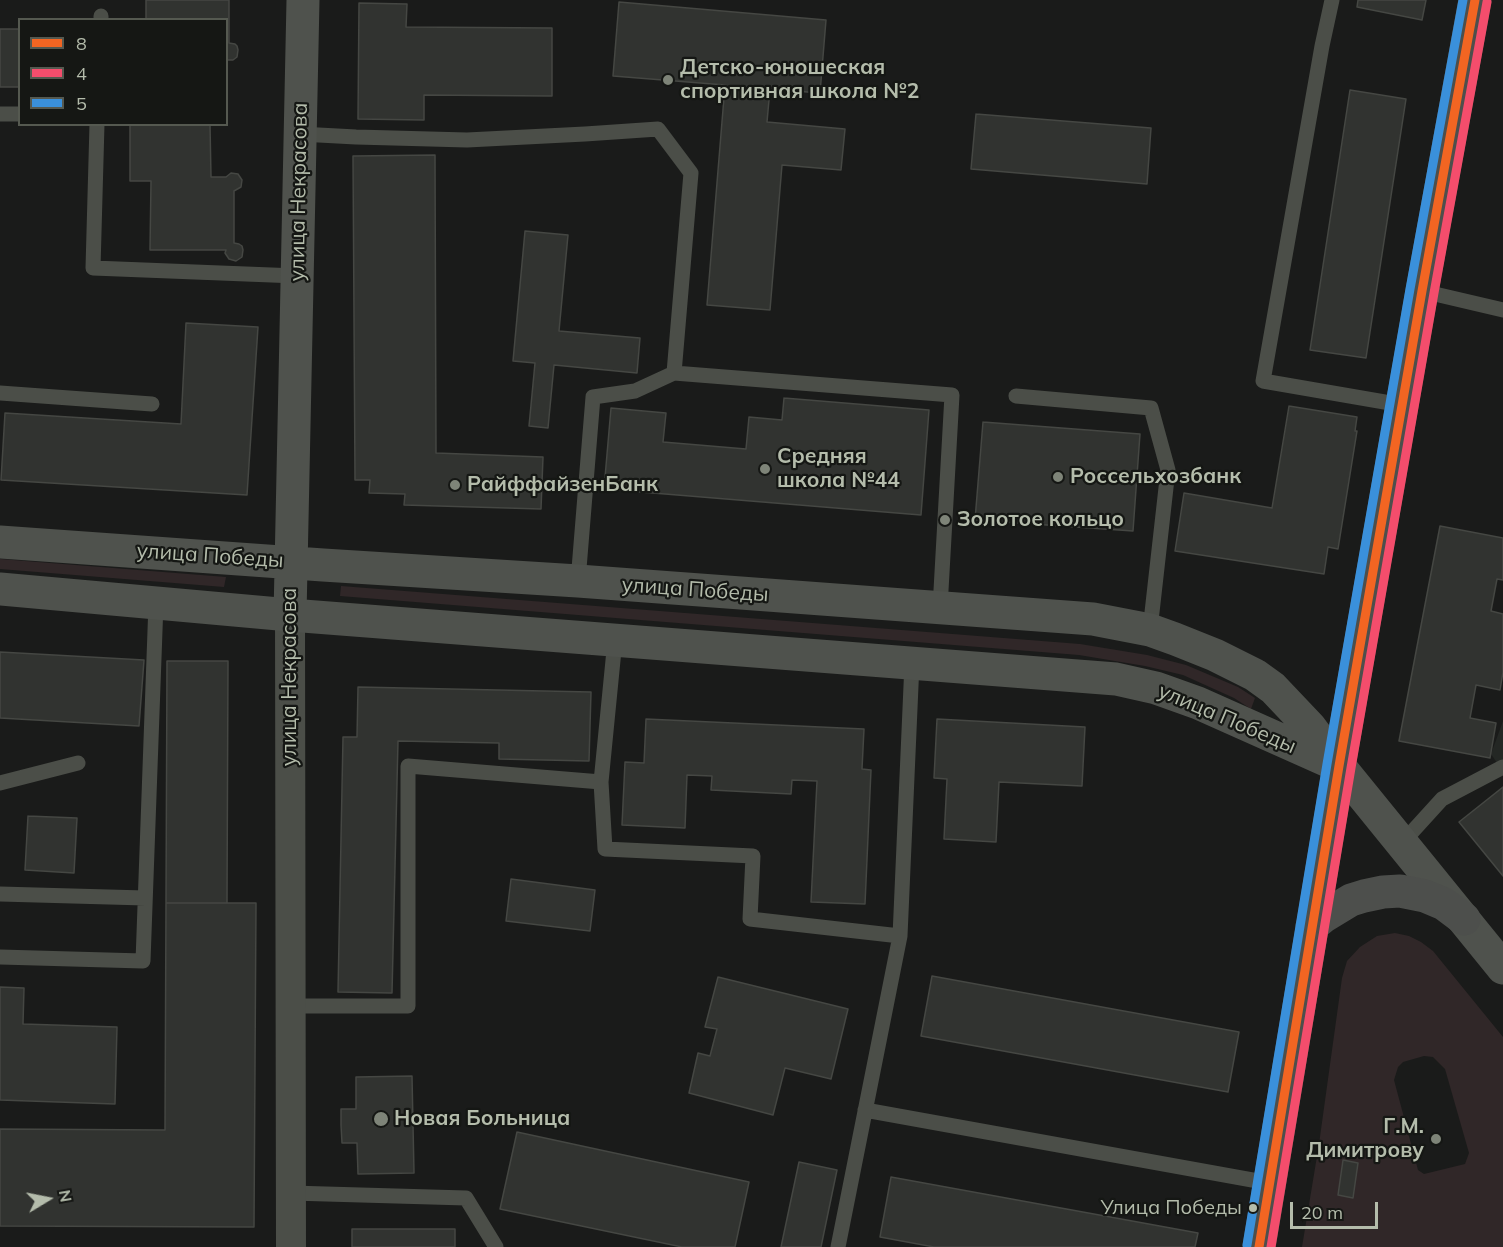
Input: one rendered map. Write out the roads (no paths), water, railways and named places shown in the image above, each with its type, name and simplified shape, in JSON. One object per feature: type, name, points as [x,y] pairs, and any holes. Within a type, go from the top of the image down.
[{"type":"main road","name":"улица Некрасова","points":[[290,615],[303,0]]},
{"type":"main road","points":[[1259,1247],[1339,766],[1475,0]]},
{"type":"main road","name":"улица Победы","points":[[0,542],[1093,619],[1150,630],[1215,655],[1255,675],[1273,688],[1310,727],[1503,968]]},
{"type":"main road","name":"улица Победы","points":[[0,589],[290,615],[1116,679],[1198,703],[1339,766]]},
{"type":"main road","points":[[1312,926],[1351,900],[1383,892],[1400,891],[1425,896],[1444,904],[1464,919]]},
{"type":"street","name":"улица Некрасова","points":[[290,615],[291,1247]]},
{"type":"lane","points":[[1332,0],[1263,381],[1402,405]]},
{"type":"lane","points":[[0,114],[18,114]]},
{"type":"lane","points":[[98,126],[93,268],[297,276]]},
{"type":"lane","points":[[300,134],[467,140],[658,129],[692,173],[674,373]]},
{"type":"lane","points":[[1422,291],[1503,310]]},
{"type":"lane","points":[[578,581],[593,397],[635,391],[674,373],[952,395],[940,608]]},
{"type":"lane","points":[[0,393],[152,404]]},
{"type":"lane","points":[[1016,396],[1151,408],[1168,470],[1150,630]]},
{"type":"lane","points":[[0,957],[143,962],[156,603]]},
{"type":"lane","points":[[615,640],[601,782],[605,849],[753,856],[750,919],[900,936]]},
{"type":"lane","points":[[838,1247],[900,936],[912,663]]},
{"type":"lane","points":[[0,783],[78,763]]},
{"type":"lane","points":[[290,1006],[408,1006],[408,765],[601,782]]},
{"type":"lane","points":[[1402,843],[1442,799],[1503,767]]},
{"type":"lane","points":[[0,894],[145,898]]},
{"type":"lane","points":[[865,1110],[1269,1183]]},
{"type":"lane","points":[[291,1193],[466,1198],[496,1247]]},
{"type":"place","name":"Детско-юношеская спортивная школа №2","points":[[668,80]]},
{"type":"place","name":"Средняя школа №44","points":[[765,469]]},
{"type":"place","name":"Россельхозбанк","points":[[1058,477]]},
{"type":"place","name":"РайффайзенБанк","points":[[455,485]]},
{"type":"place","name":"Золотое кольцо","points":[[945,520]]},
{"type":"place","name":"Новая Больница","points":[[381,1119]]},
{"type":"place","name":"Г.М. Димитрову","points":[[1436,1139]]},
{"type":"place","name":"Улица Победы","points":[[1253,1208]]}]
